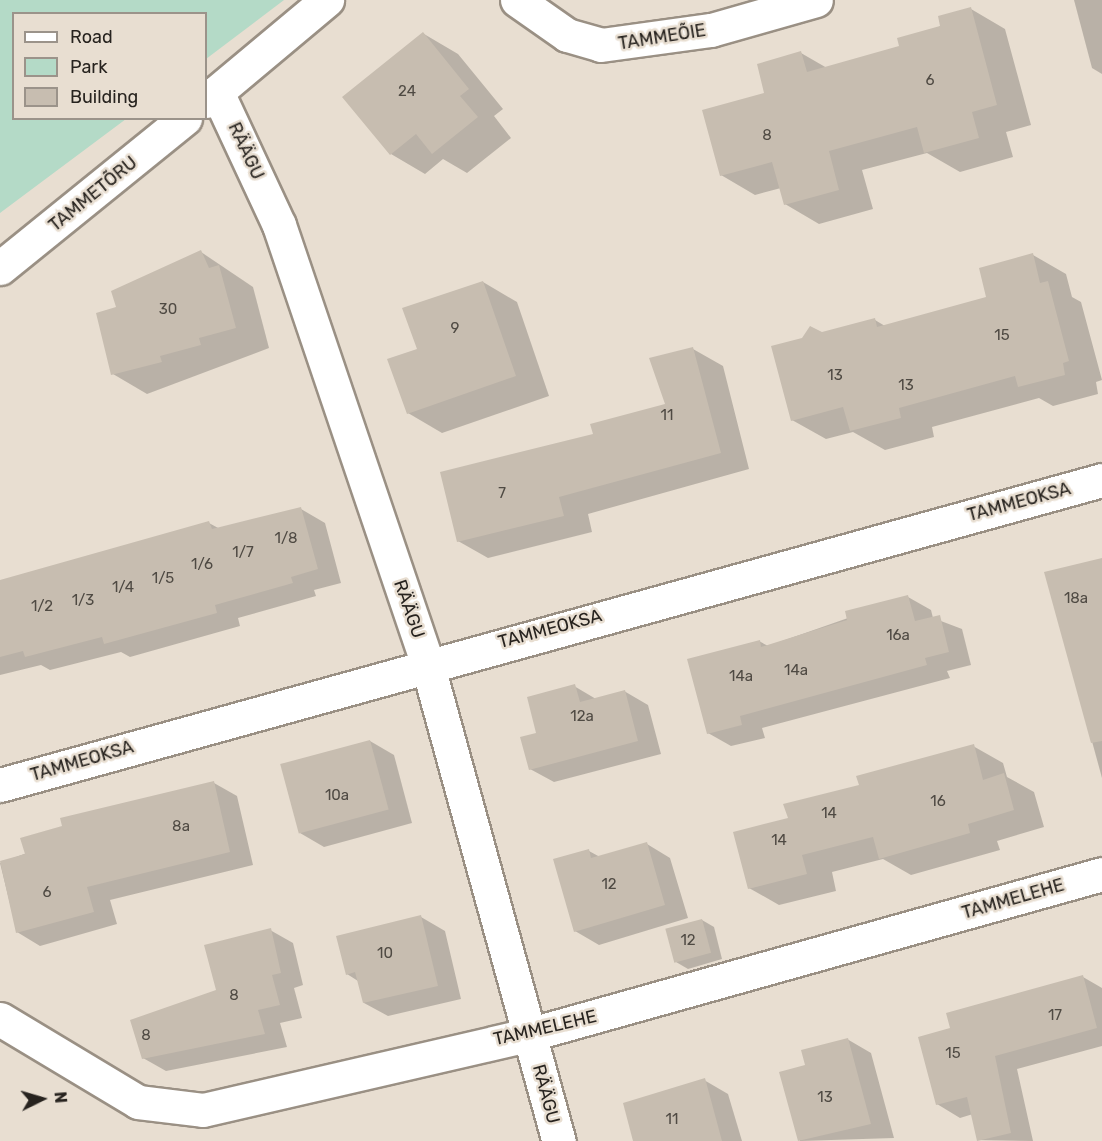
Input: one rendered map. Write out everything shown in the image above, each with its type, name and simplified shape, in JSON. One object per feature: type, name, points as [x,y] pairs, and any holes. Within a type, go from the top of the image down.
[{"type":"street","points":[[211,96],[327,0]]},
{"type":"street","name":"TAMMEÕIE","points":[[518,0],[567,34],[611,45],[711,30],[816,0]]},
{"type":"street","name":"RÄÄGU","points":[[211,96],[279,225],[427,663],[559,1141]]},
{"type":"street","name":"TAMMETÕRU","points":[[0,268],[182,120]]},
{"type":"street","name":"TAMMEOKSA","points":[[0,785],[427,663],[1102,480]]},
{"type":"street","name":"TAMMELEHE","points":[[0,1020],[113,1090],[169,1109],[234,1104],[531,1034],[1102,874]]},
{"type":"green space","points":[[0,0],[284,0],[207,58],[207,12],[12,12],[12,120],[125,120],[0,213]]},
{"type":"building","points":[[971,7],[997,105],[972,112],[979,138],[924,153],[917,127],[829,151],[839,190],[784,205],[772,162],[720,176],[702,110],[764,93],[757,64],[801,51],[807,72],[899,46],[897,38],[940,26],[938,16]]},
{"type":"building","points":[[423,32],[469,89],[460,96],[478,117],[432,154],[416,134],[390,155],[342,97]]},
{"type":"building","points":[[201,250],[209,268],[219,265],[236,328],[199,338],[201,345],[160,356],[162,362],[111,375],[96,313],[116,307],[111,291]]},
{"type":"building","points":[[1033,253],[1040,283],[1048,281],[1069,361],[1063,363],[1065,375],[1018,387],[1015,376],[899,408],[901,418],[850,431],[843,407],[791,421],[771,346],[802,338],[810,326],[822,332],[875,318],[877,327],[986,297],[979,268]]},
{"type":"building","points":[[483,281],[516,376],[407,414],[387,359],[417,349],[402,308]]},
{"type":"building","points":[[693,347],[721,453],[559,497],[564,516],[457,542],[440,472],[593,434],[590,424],[665,404],[649,358]]},
{"type":"building","points":[[301,507],[318,569],[291,577],[293,583],[215,605],[217,613],[104,644],[102,637],[25,657],[23,651],[0,657],[0,580],[209,521],[212,529]]},
{"type":"building","points":[[1102,558],[1102,741],[1091,743],[1044,572]]},
{"type":"building","points":[[908,595],[915,621],[940,615],[949,652],[925,658],[927,665],[740,716],[742,725],[707,734],[687,659],[760,640],[761,647],[847,620],[845,611]]},
{"type":"building","points":[[575,684],[580,702],[625,690],[638,741],[529,770],[520,737],[536,733],[527,697]]},
{"type":"building","points":[[370,740],[389,810],[299,834],[280,764]]},
{"type":"building","points":[[974,744],[983,780],[1004,773],[1014,810],[968,824],[970,833],[879,859],[873,837],[802,855],[807,874],[748,889],[733,832],[788,818],[783,804],[859,785],[856,776]]},
{"type":"building","points":[[214,781],[230,852],[87,887],[94,912],[16,933],[0,861],[25,854],[20,838],[62,826],[60,818]]},
{"type":"building","points":[[647,842],[665,905],[574,932],[553,859],[589,849],[591,858]]},
{"type":"building","points":[[421,915],[438,986],[363,1003],[355,972],[346,975],[336,936]]},
{"type":"building","points":[[702,919],[711,953],[674,963],[665,929]]},
{"type":"building","points":[[271,928],[281,973],[272,975],[280,1005],[258,1010],[265,1034],[142,1059],[130,1020],[216,990],[204,945]]},
{"type":"building","points":[[1083,975],[1097,1028],[995,1056],[1011,1133],[977,1141],[967,1097],[936,1105],[918,1037],[950,1028],[946,1013]]},
{"type":"building","points":[[848,1038],[871,1124],[798,1141],[779,1072],[805,1065],[801,1050]]},
{"type":"building","points":[[705,1078],[722,1141],[633,1141],[623,1103]]}]
